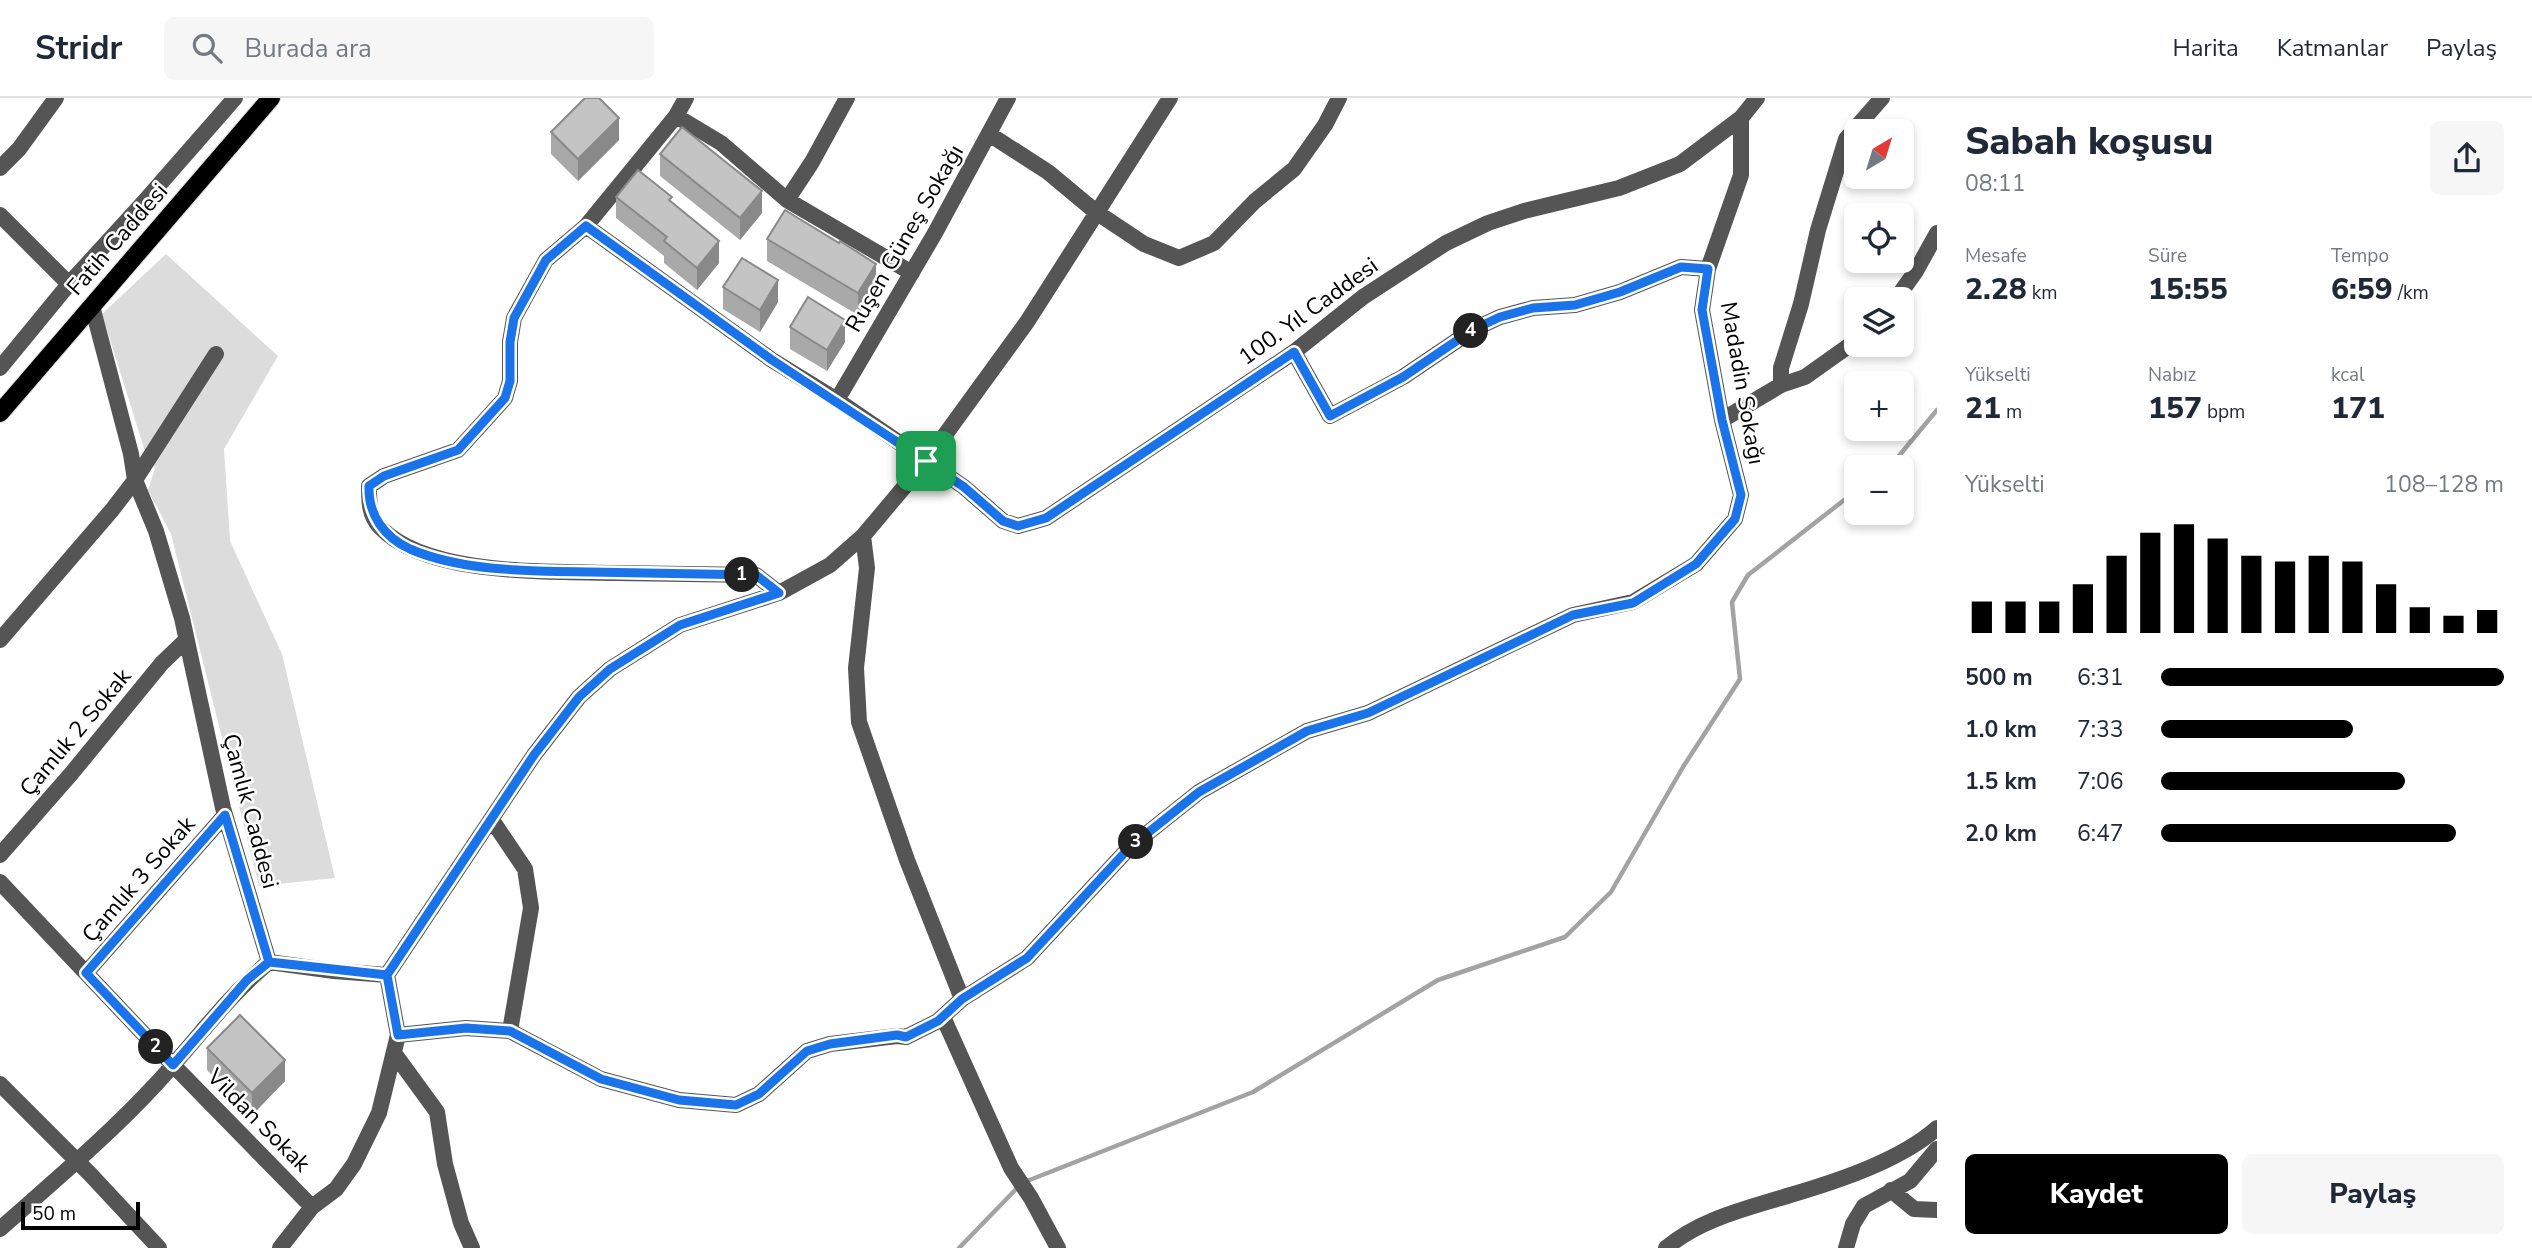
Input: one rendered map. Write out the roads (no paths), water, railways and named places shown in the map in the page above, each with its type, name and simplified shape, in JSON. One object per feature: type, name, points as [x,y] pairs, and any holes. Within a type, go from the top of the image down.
[{"type":"main road","name":"Fatih Caddesi","points":[[0,413],[271,98]]},
{"type":"street","points":[[0,168],[19,149],[56,98]]},
{"type":"street","points":[[0,368],[69,284],[234,98]]},
{"type":"street","points":[[686,98],[676,116],[586,226],[546,260],[514,318],[510,342],[510,381],[505,398],[458,450],[384,476],[369,486],[369,502],[379,526],[409,548],[454,561],[528,573],[756,575],[779,593]]},
{"type":"street","points":[[787,200],[812,162],[847,98]]},
{"type":"street","name":"Ruşen Güneş Sokağı","points":[[836,400],[912,273],[1008,98]]},
{"type":"street","points":[[280,1248],[312,1207],[336,1189],[354,1164],[379,1113],[398,1035],[387,975],[534,755],[579,697],[610,669],[680,625],[779,593],[830,565],[863,537],[926,461],[1027,322],[1170,98]]},
{"type":"street","points":[[989,134],[1048,172],[1097,212],[1144,244],[1179,258],[1214,243],[1255,201],[1294,169],[1325,125],[1339,98]]},
{"type":"street","points":[[1741,118],[1757,98]]},
{"type":"street","points":[[1781,385],[1780,368],[1801,304],[1828,197],[1846,139],[1882,98]]},
{"type":"street","points":[[676,116],[720,143],[787,200],[912,273]]},
{"type":"street","name":"Madadin Sokağı","points":[[962,999],[1027,958],[1130,847],[1199,792],[1307,731],[1368,713],[1573,615],[1633,603],[1696,564],[1735,519],[1741,495],[1722,420],[1702,310],[1708,269],[1741,175],[1741,118]]},
{"type":"street","name":"100. Yıl Caddesi","points":[[586,226],[772,360],[964,487],[1003,521],[1018,526],[1046,518],[1294,352],[1363,297],[1447,243],[1488,223],[1619,188],[1680,164],[1741,118]]},
{"type":"street","points":[[0,215],[69,284]]},
{"type":"street","points":[[1905,287],[1937,233]]},
{"type":"street","points":[[1294,352],[1330,416],[1403,377],[1474,329],[1500,317],[1533,308],[1575,305],[1620,292],[1681,267],[1708,269]]},
{"type":"street","name":"Çamlık Caddesi","points":[[92,306],[131,454],[135,480],[156,531],[186,640],[225,815],[269,962]]},
{"type":"street","points":[[1722,420],[1781,385],[1805,377],[1844,349]]},
{"type":"street","points":[[0,640],[113,510],[216,354]]},
{"type":"street","points":[[398,1035],[466,1028],[510,1031],[601,1079],[679,1100],[736,1105],[759,1094],[807,1051],[830,1044],[897,1035],[906,1037],[943,1017],[962,999],[906,860],[859,722],[856,668],[867,568],[863,537]]},
{"type":"street","name":"Çamlık 2 Sokak","points":[[0,855],[162,663],[186,640]]},
{"type":"street","name":"Çamlık 3 Sokak","points":[[86,973],[225,815]]},
{"type":"street","points":[[492,820],[525,869],[531,908],[510,1031]]},
{"type":"street","name":"Vildan Sokak","points":[[0,882],[312,1207]]},
{"type":"street","points":[[0,1229],[77,1161],[173,1065],[247,980],[269,962],[387,975]]},
{"type":"street","points":[[943,1017],[1012,1168],[1058,1248]]},
{"type":"street","points":[[394,1053],[437,1112],[445,1164],[461,1223],[471,1248]]},
{"type":"street","points":[[0,1084],[159,1248]]},
{"type":"street","points":[[1665,1248],[1693,1229],[1745,1207],[1830,1183],[1886,1159],[1926,1138],[1937,1128]]},
{"type":"street","points":[[1846,1248],[1853,1224],[1864,1206],[1910,1181],[1937,1149]]},
{"type":"street","points":[[1891,1190],[1914,1209],[1937,1210]]},
{"type":"waterway","points":[[1900,455],[1937,410]]},
{"type":"waterway","points":[[959,1248],[1022,1183],[1253,1092],[1438,980],[1565,937],[1611,892],[1683,767],[1740,679],[1732,602],[1748,575],[1844,500]]}]
